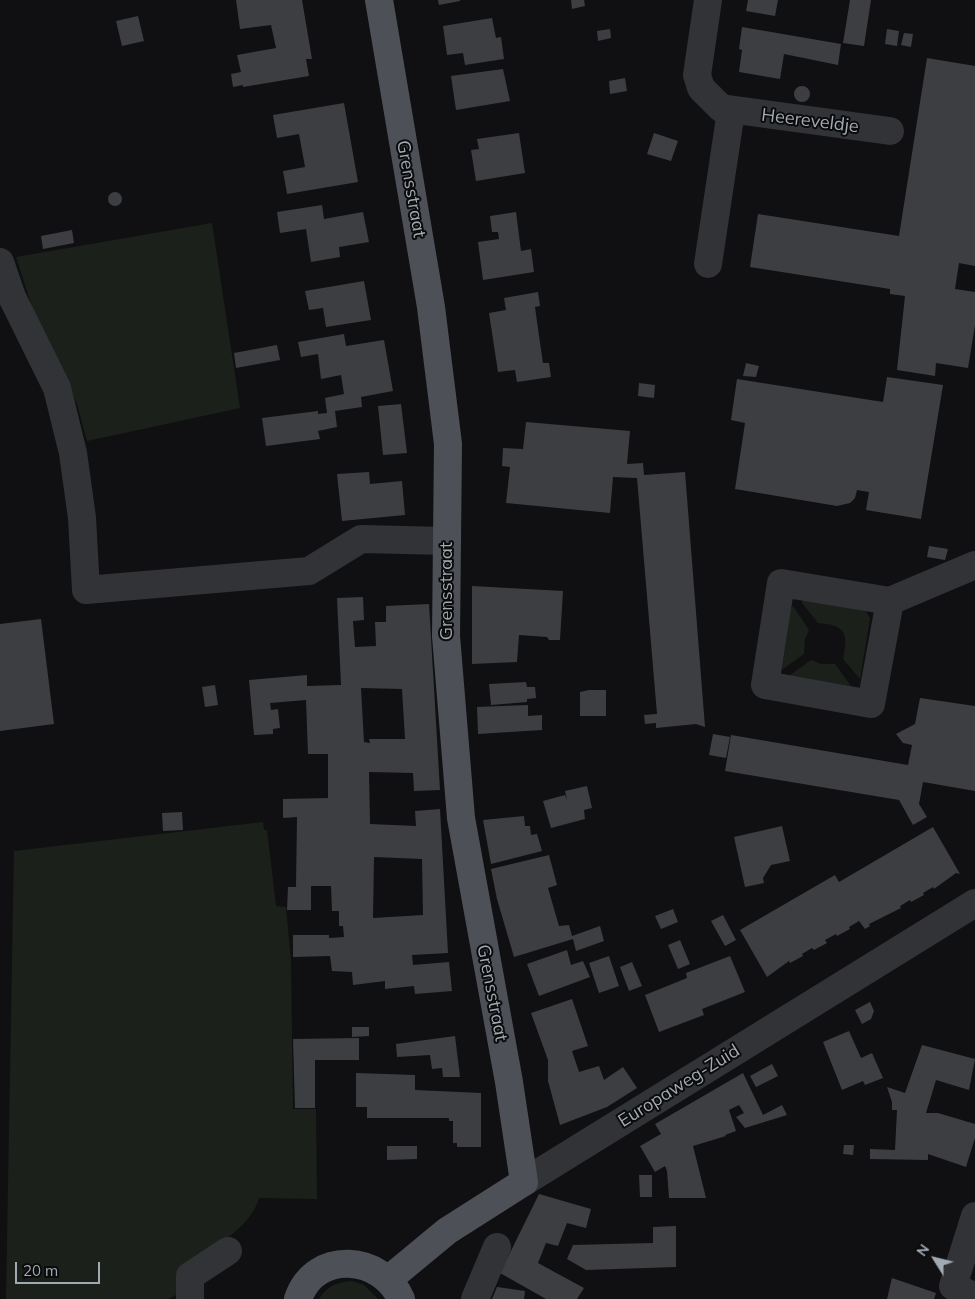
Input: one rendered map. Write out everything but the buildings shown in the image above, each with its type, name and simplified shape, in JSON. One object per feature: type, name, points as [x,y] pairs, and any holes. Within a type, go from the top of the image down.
[{"type":"main road","name":"Grensstraat","points":[[378,0],[431,307],[448,444],[446,636],[461,818],[509,1082],[524,1182]]},
{"type":"main road","name":"Europaweg-Zuid","points":[[395,1289],[447,1231],[524,1182]]},
{"type":"main road","points":[[298,1299],[306,1284],[316,1274],[328,1267],[341,1264],[358,1264],[375,1269],[395,1289]]},
{"type":"street","name":"Heereveldje","points":[[708,0],[697,75],[706,96],[721,108],[731,111],[890,131]]},
{"type":"street","points":[[708,264],[731,111]]},
{"type":"street","points":[[0,262],[12,296],[57,388],[74,453],[82,518],[86,590],[310,571],[361,539],[446,540]]},
{"type":"street","points":[[890,600],[871,704],[766,685],[781,583],[890,600],[975,565]]},
{"type":"street","name":"Europaweg-Zuid","points":[[524,1182],[972,912]]},
{"type":"street","points":[[974,1297],[953,1286],[975,1216]]},
{"type":"street","points":[[475,1299],[497,1247]]},
{"type":"street","points":[[190,1299],[190,1276],[228,1251]]},
{"type":"shaded area","points":[[212,223],[240,408],[87,441],[77,404],[36,319],[16,257]]},
{"type":"shaded area","points":[[803,600],[865,610],[870,618],[860,679],[843,659],[845,636],[843,632],[834,626],[818,623],[802,603]]},
{"type":"shaded area","points":[[793,606],[809,630],[805,639],[804,654],[783,669],[791,609]]},
{"type":"shaded area","points":[[811,660],[821,664],[835,664],[851,686],[789,676]]},
{"type":"shaded area","points":[[263,822],[264,830],[267,830],[276,906],[286,907],[291,961],[293,1109],[316,1109],[317,1199],[259,1198],[252,1213],[242,1225],[191,1268],[181,1280],[176,1295],[168,1299],[6,1299],[14,851]]},
{"type":"shaded area","points":[[352,1281],[364,1285],[378,1299],[319,1299],[333,1285]]}]
